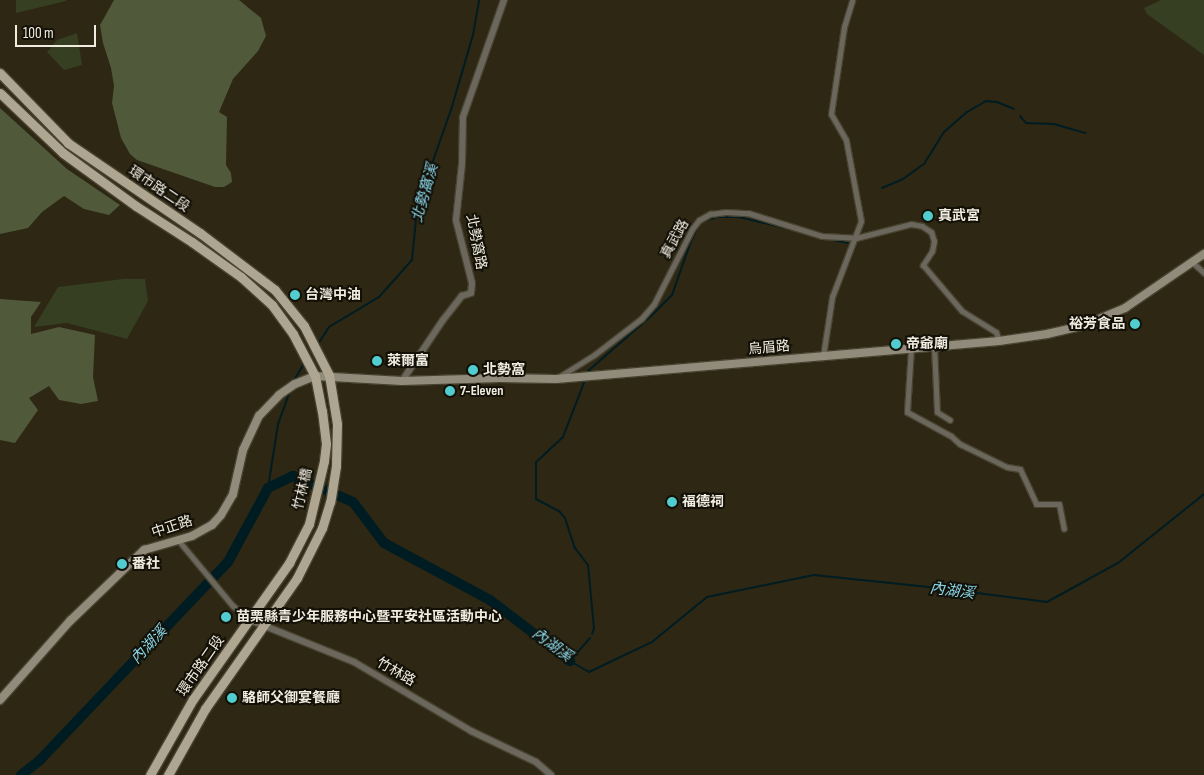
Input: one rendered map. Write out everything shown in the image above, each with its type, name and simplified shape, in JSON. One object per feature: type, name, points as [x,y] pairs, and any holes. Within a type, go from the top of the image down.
[{"type":"main road","name":"環市路二段","points":[[0,72],[68,143],[200,232],[269,285],[304,326],[329,375]]},
{"type":"main road","name":"環市路二段","points":[[0,93],[63,153],[136,206],[192,242],[241,277],[272,305],[293,334],[315,376]]},
{"type":"main road","name":"烏眉路","points":[[329,375],[402,381],[574,378],[999,341],[1082,326],[1125,308],[1204,254]]},
{"type":"main road","name":"烏眉路","points":[[1193,263],[1204,262]]},
{"type":"main road","name":"中正路","points":[[0,700],[44,648],[100,590],[144,550],[203,530],[221,515],[233,494],[248,438],[259,416],[278,395],[295,384],[315,376],[329,375]]},
{"type":"main road","name":"竹林橋","points":[[322,528],[330,502],[336,466],[337,424],[329,375]]},
{"type":"main road","name":"竹林橋","points":[[309,524],[326,444],[315,376]]},
{"type":"main road","name":"環市路二段","points":[[150,775],[193,699],[289,563],[309,524]]},
{"type":"main road","name":"環市路二段","points":[[168,775],[205,709],[297,578],[322,528]]},
{"type":"street","name":"北勢窩路","points":[[402,381],[442,320],[462,296],[471,293],[472,283],[456,220],[462,164],[464,117],[504,0]]},
{"type":"street","points":[[823,356],[832,297],[861,221],[846,140],[831,114],[844,27],[852,0]]},
{"type":"street","name":"真武路","points":[[556,378],[594,355],[642,319],[654,304],[692,229],[699,220],[710,214],[748,213],[822,236],[856,238],[911,224],[922,226],[934,236],[932,251],[923,265],[962,312],[996,332],[999,341]]},
{"type":"street","points":[[1193,263],[1204,273]]},
{"type":"street","points":[[934,346],[937,412],[950,420]]},
{"type":"street","points":[[911,348],[907,412],[951,436],[960,444],[1007,467],[1020,469],[1036,504],[1060,504],[1064,529]]},
{"type":"street","name":"竹林路","points":[[178,540],[225,597],[250,620],[354,662],[471,732],[536,762],[551,775]]},
{"type":"green space","points":[[16,0],[66,0],[66,1],[16,13]]},
{"type":"green space","points":[[114,0],[239,0],[261,18],[266,36],[258,51],[233,79],[219,112],[227,117],[226,165],[231,173],[232,182],[224,187],[215,187],[137,160],[130,154],[121,138],[112,103],[114,86],[100,25]]},
{"type":"green space","points":[[1161,0],[1204,0],[1204,55],[1147,14],[1144,8]]},
{"type":"green space","points":[[77,33],[82,65],[64,70],[47,52],[57,40]]},
{"type":"green space","points":[[0,108],[67,169],[120,205],[109,215],[84,209],[64,196],[42,212],[28,228],[0,234]]},
{"type":"green space","points":[[123,279],[145,279],[148,301],[127,339],[67,323],[34,327],[58,287]]},
{"type":"green space","points":[[0,299],[41,302],[31,317],[31,334],[59,327],[95,335],[93,377],[98,401],[81,404],[59,400],[49,386],[29,398],[38,410],[15,443],[0,440]]},
{"type":"waterway","name":"北勢窩溪","points":[[318,344],[329,327],[379,297],[412,260],[416,219],[473,35],[479,0]]},
{"type":"waterway","points":[[882,188],[903,179],[924,164],[944,132],[967,112],[986,101],[997,102],[1014,109]]},
{"type":"waterway","points":[[1020,116],[1026,123],[1054,124],[1086,133]]},
{"type":"waterway","points":[[586,375],[588,371],[672,295],[691,241],[700,222],[718,217],[739,217],[802,232]]},
{"type":"waterway","points":[[828,239],[848,243]]},
{"type":"waterway","name":"北勢窩溪","points":[[293,382],[305,362]]},
{"type":"waterway","points":[[585,380],[563,437],[536,462],[536,499],[559,511],[565,518],[575,548],[588,565],[594,628],[592,634]]},
{"type":"waterway","name":"北勢窩溪","points":[[268,488],[278,424],[290,391]]},
{"type":"waterway","name":"內湖溪","points":[[21,775],[40,760],[228,562],[268,488],[293,476],[353,502],[384,543],[490,600],[570,661]]},
{"type":"waterway","name":"內湖溪","points":[[590,638],[570,661],[589,672],[652,642],[707,597],[814,575],[1047,602],[1118,563],[1204,494]]},
{"type":"place","name":"真武宮","points":[[928,216]]},
{"type":"place","name":"台灣中油","points":[[295,295]]},
{"type":"place","name":"裕芳食品","points":[[1135,324]]},
{"type":"place","name":"帝爺廟","points":[[896,344]]},
{"type":"place","name":"萊爾富","points":[[377,361]]},
{"type":"place","name":"北勢窩","points":[[473,370]]},
{"type":"place","name":"7-Eleven","points":[[450,391]]},
{"type":"place","name":"福德祠","points":[[672,502]]},
{"type":"place","name":"番社","points":[[122,564]]},
{"type":"place","name":"苗栗縣青少年服務中心暨平安社區活動中心","points":[[226,617]]},
{"type":"place","name":"駱師父御宴餐廳","points":[[232,698]]}]
